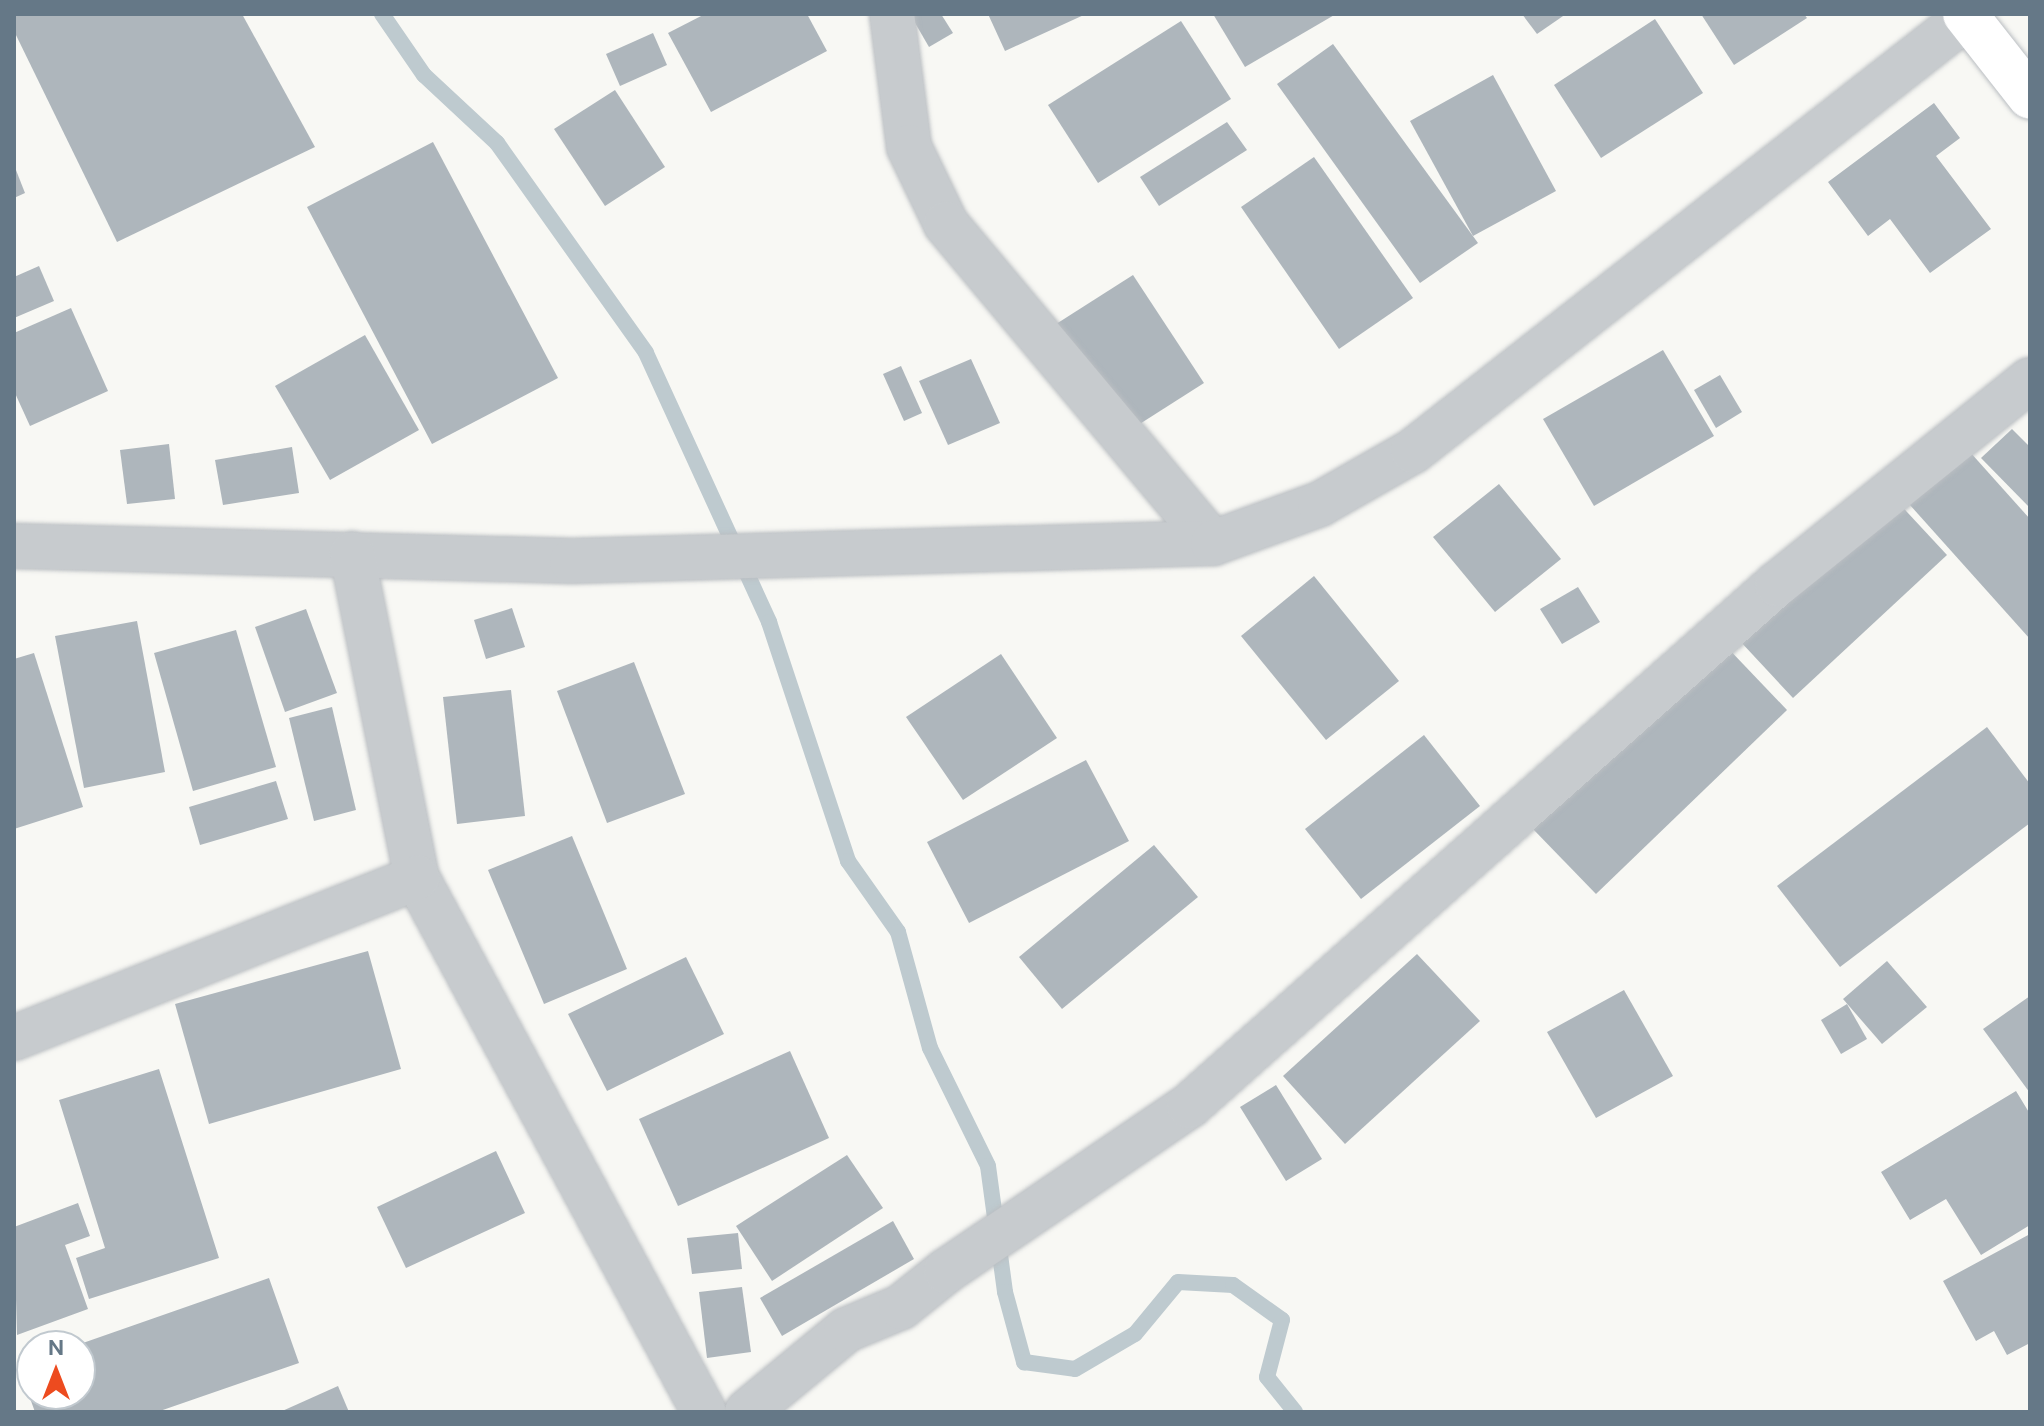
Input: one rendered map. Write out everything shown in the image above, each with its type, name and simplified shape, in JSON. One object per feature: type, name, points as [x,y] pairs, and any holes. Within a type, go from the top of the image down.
[{"type":"main road","points":[[1966,15],[2030,97]]},
{"type":"street","points":[[892,14],[909,147],[946,224],[1213,543]]},
{"type":"street","points":[[14,546],[588,561],[1213,543],[1320,504],[1413,451],[1966,15]]},
{"type":"street","points":[[747,1412],[846,1330],[901,1307],[946,1271],[1189,1106],[1777,584],[2030,380]]},
{"type":"street","points":[[352,554],[417,878],[704,1412]]},
{"type":"street","points":[[14,1038],[417,878]]},
{"type":"building","points":[[14,14],[242,14],[315,147],[117,242],[14,31]]},
{"type":"building","points":[[705,14],[807,14],[827,51],[711,112],[668,33]]},
{"type":"building","points":[[941,14],[953,33],[929,47],[911,16]]},
{"type":"building","points":[[988,14],[1086,14],[1005,51]]},
{"type":"building","points":[[1213,14],[1336,14],[1245,67]]},
{"type":"building","points":[[1522,14],[1566,14],[1537,34]]},
{"type":"building","points":[[1701,14],[1804,14],[1807,18],[1734,65]]},
{"type":"building","points":[[1655,19],[1703,93],[1601,158],[1554,85]]},
{"type":"building","points":[[1181,21],[1231,99],[1098,183],[1048,105]]},
{"type":"building","points":[[653,33],[667,65],[620,86],[606,54]]},
{"type":"building","points":[[1333,44],[1478,243],[1420,283],[1277,84]]},
{"type":"building","points":[[1493,75],[1556,191],[1473,236],[1410,121]]},
{"type":"building","points":[[615,90],[665,167],[605,206],[554,129]]},
{"type":"building","points":[[1934,103],[1960,138],[1936,156],[1991,229],[1930,273],[1890,219],[1868,236],[1828,182]]},
{"type":"building","points":[[1227,122],[1247,150],[1159,206],[1140,177]]},
{"type":"building","points":[[433,142],[558,378],[432,444],[307,207]]},
{"type":"building","points":[[1314,157],[1413,298],[1339,349],[1241,207]]},
{"type":"building","points":[[14,165],[25,193],[14,198]]},
{"type":"building","points":[[39,266],[54,301],[14,318],[14,277]]},
{"type":"building","points":[[1133,275],[1204,383],[1124,434],[1053,326]]},
{"type":"building","points":[[71,308],[108,391],[30,426],[14,391],[14,333]]},
{"type":"building","points":[[365,335],[419,430],[330,480],[275,386]]},
{"type":"building","points":[[1663,350],[1714,436],[1594,506],[1543,419]]},
{"type":"building","points":[[971,359],[1000,423],[948,445],[919,381]]},
{"type":"building","points":[[901,366],[922,413],[904,421],[883,374]]},
{"type":"building","points":[[1720,375],[1742,412],[1716,428],[1694,390]]},
{"type":"building","points":[[2012,429],[2030,447],[2030,508],[1981,458]]},
{"type":"building","points":[[1961,442],[2030,519],[2030,639],[1901,495]]},
{"type":"building","points":[[169,444],[175,499],[127,504],[120,450]]},
{"type":"building","points":[[292,447],[299,493],[223,505],[215,460]]},
{"type":"building","points":[[1499,484],[1561,559],[1495,612],[1433,537]]},
{"type":"building","points":[[1894,498],[1947,555],[1793,698],[1739,640]]},
{"type":"building","points":[[1314,576],[1399,681],[1326,740],[1241,636]]},
{"type":"building","points":[[1578,587],[1600,622],[1562,644],[1540,609]]},
{"type":"building","points":[[512,608],[525,647],[486,659],[474,620]]},
{"type":"building","points":[[306,609],[337,693],[285,712],[255,627]]},
{"type":"building","points":[[137,621],[165,772],[84,788],[55,636]]},
{"type":"building","points":[[236,630],[276,767],[193,791],[154,653]]},
{"type":"building","points":[[1723,643],[1787,710],[1596,894],[1532,828]]},
{"type":"building","points":[[34,653],[83,807],[14,829],[14,659]]},
{"type":"building","points":[[1001,654],[1057,738],[963,800],[906,717]]},
{"type":"building","points":[[634,662],[685,794],[607,823],[557,691]]},
{"type":"building","points":[[511,690],[525,816],[457,824],[443,697]]},
{"type":"building","points":[[332,707],[356,810],[314,821],[289,718]]},
{"type":"building","points":[[1987,727],[2030,784],[2030,823],[1840,967],[1777,886]]},
{"type":"building","points":[[1424,735],[1480,806],[1361,899],[1305,829]]},
{"type":"building","points":[[1086,760],[1129,841],[969,923],[927,842]]},
{"type":"building","points":[[276,781],[288,819],[200,845],[189,807]]},
{"type":"building","points":[[572,836],[627,969],[544,1004],[488,870]]},
{"type":"building","points":[[1154,845],[1198,897],[1062,1009],[1019,957]]},
{"type":"building","points":[[368,951],[401,1069],[209,1124],[175,1004]]},
{"type":"building","points":[[1417,954],[1480,1021],[1345,1144],[1283,1076]]},
{"type":"building","points":[[686,957],[724,1034],[607,1091],[568,1014]]},
{"type":"building","points":[[1887,961],[1927,1007],[1882,1044],[1843,999]]},
{"type":"building","points":[[1624,990],[1673,1076],[1596,1118],[1547,1032]]},
{"type":"building","points":[[2030,996],[2030,1093],[1983,1029]]},
{"type":"building","points":[[1847,1004],[1867,1039],[1841,1054],[1821,1020]]},
{"type":"building","points":[[790,1051],[829,1138],[678,1206],[639,1119]]},
{"type":"building","points":[[159,1069],[219,1258],[89,1299],[76,1258],[105,1248],[59,1100]]},
{"type":"building","points":[[1276,1085],[1322,1159],[1286,1181],[1240,1107]]},
{"type":"building","points":[[2016,1091],[2030,1114],[2030,1225],[1981,1255],[1946,1199],[1910,1220],[1881,1172]]},
{"type":"building","points":[[496,1151],[525,1213],[406,1268],[377,1207]]},
{"type":"building","points":[[847,1155],[883,1208],[772,1281],[736,1226]]},
{"type":"building","points":[[78,1203],[90,1236],[65,1245],[88,1309],[31,1330],[17,1330],[14,1227]]},
{"type":"building","points":[[893,1221],[914,1259],[782,1336],[760,1298]]},
{"type":"building","points":[[738,1233],[742,1269],[692,1274],[687,1238]]},
{"type":"building","points":[[2030,1234],[2030,1343],[2007,1355],[1994,1331],[1976,1341],[1943,1281]]},
{"type":"building","points":[[269,1278],[299,1363],[157,1412],[35,1412],[96,1410],[96,1338]]},
{"type":"building","points":[[742,1287],[751,1352],[707,1358],[699,1292]]},
{"type":"building","points":[[338,1386],[349,1412],[280,1412]]},
{"type":"waterway","points":[[382,14],[424,75],[497,143],[646,353],[769,622],[848,861],[898,932],[930,1048],[988,1166],[1005,1292],[1024,1362],[1075,1369],[1135,1334],[1178,1282],[1233,1285],[1282,1320],[1267,1377],[1295,1412]]}]
